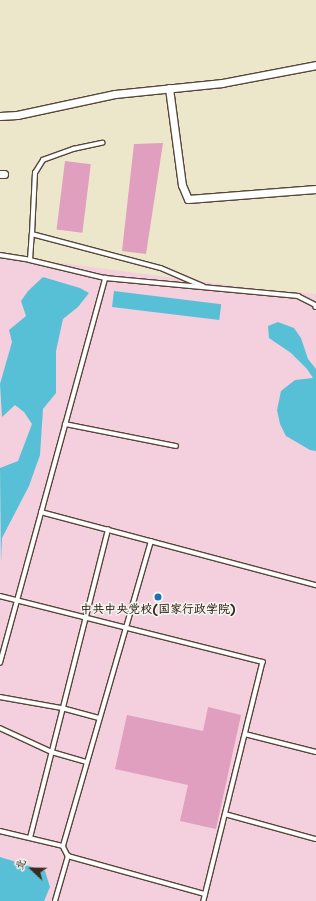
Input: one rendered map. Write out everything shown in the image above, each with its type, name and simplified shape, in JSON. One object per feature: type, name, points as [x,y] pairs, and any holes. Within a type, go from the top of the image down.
[{"type":"street","points":[[0,116],[17,115],[115,94],[222,83],[316,65]]},
{"type":"street","points":[[169,88],[182,185],[188,199],[316,189]]},
{"type":"lane","points":[[30,260],[35,173],[43,160],[73,149],[102,143]]},
{"type":"lane","points":[[32,234],[162,268],[207,288]]},
{"type":"lane","points":[[0,255],[30,260],[105,278],[298,296],[316,304],[316,308]]},
{"type":"lane","points":[[0,663],[105,278]]},
{"type":"lane","points":[[65,424],[176,446]]},
{"type":"lane","points":[[41,512],[316,584]]},
{"type":"lane","points":[[30,838],[84,617],[108,530]]},
{"type":"lane","points":[[56,901],[68,856],[63,846],[151,541]]},
{"type":"lane","points":[[0,596],[263,662],[204,901]]},
{"type":"lane","points":[[0,697],[62,708],[99,718]]},
{"type":"lane","points":[[0,728],[52,752],[87,762]]},
{"type":"lane","points":[[245,734],[316,752]]},
{"type":"lane","points":[[225,814],[316,838]]},
{"type":"lane","points":[[0,831],[63,846]]},
{"type":"lane","points":[[68,856],[205,894]]},
{"type":"shaded area","name":"中共中央党校(国家行政学院)","points":[[0,255],[257,289],[316,294],[316,901],[0,901]]},
{"type":"water","points":[[43,277],[80,288],[89,293],[78,307],[63,319],[56,351],[56,393],[43,409],[40,455],[29,486],[2,538],[1,563],[0,468],[18,461],[32,424],[24,412],[15,405],[2,417],[0,384],[12,342],[9,330],[26,316],[21,301],[28,291]]},
{"type":"water","points":[[114,291],[221,304],[219,320],[112,307]]},
{"type":"water","points":[[278,322],[294,328],[301,338],[308,359],[316,369],[316,451],[310,450],[286,436],[280,424],[277,410],[281,391],[295,380],[313,378],[307,369],[291,353],[269,338],[268,326]]},
{"type":"water","points":[[0,857],[45,871],[50,887],[44,901],[0,901]]},
{"type":"building","points":[[163,143],[146,254],[122,251],[134,144]]},
{"type":"building","points":[[65,161],[91,164],[82,233],[57,229]]},
{"type":"building","points":[[208,707],[241,715],[216,829],[180,821],[188,785],[115,769],[127,715],[203,731]]},
{"type":"place","name":"中共中央党校(国家行政学院)","points":[[158,597]]}]
